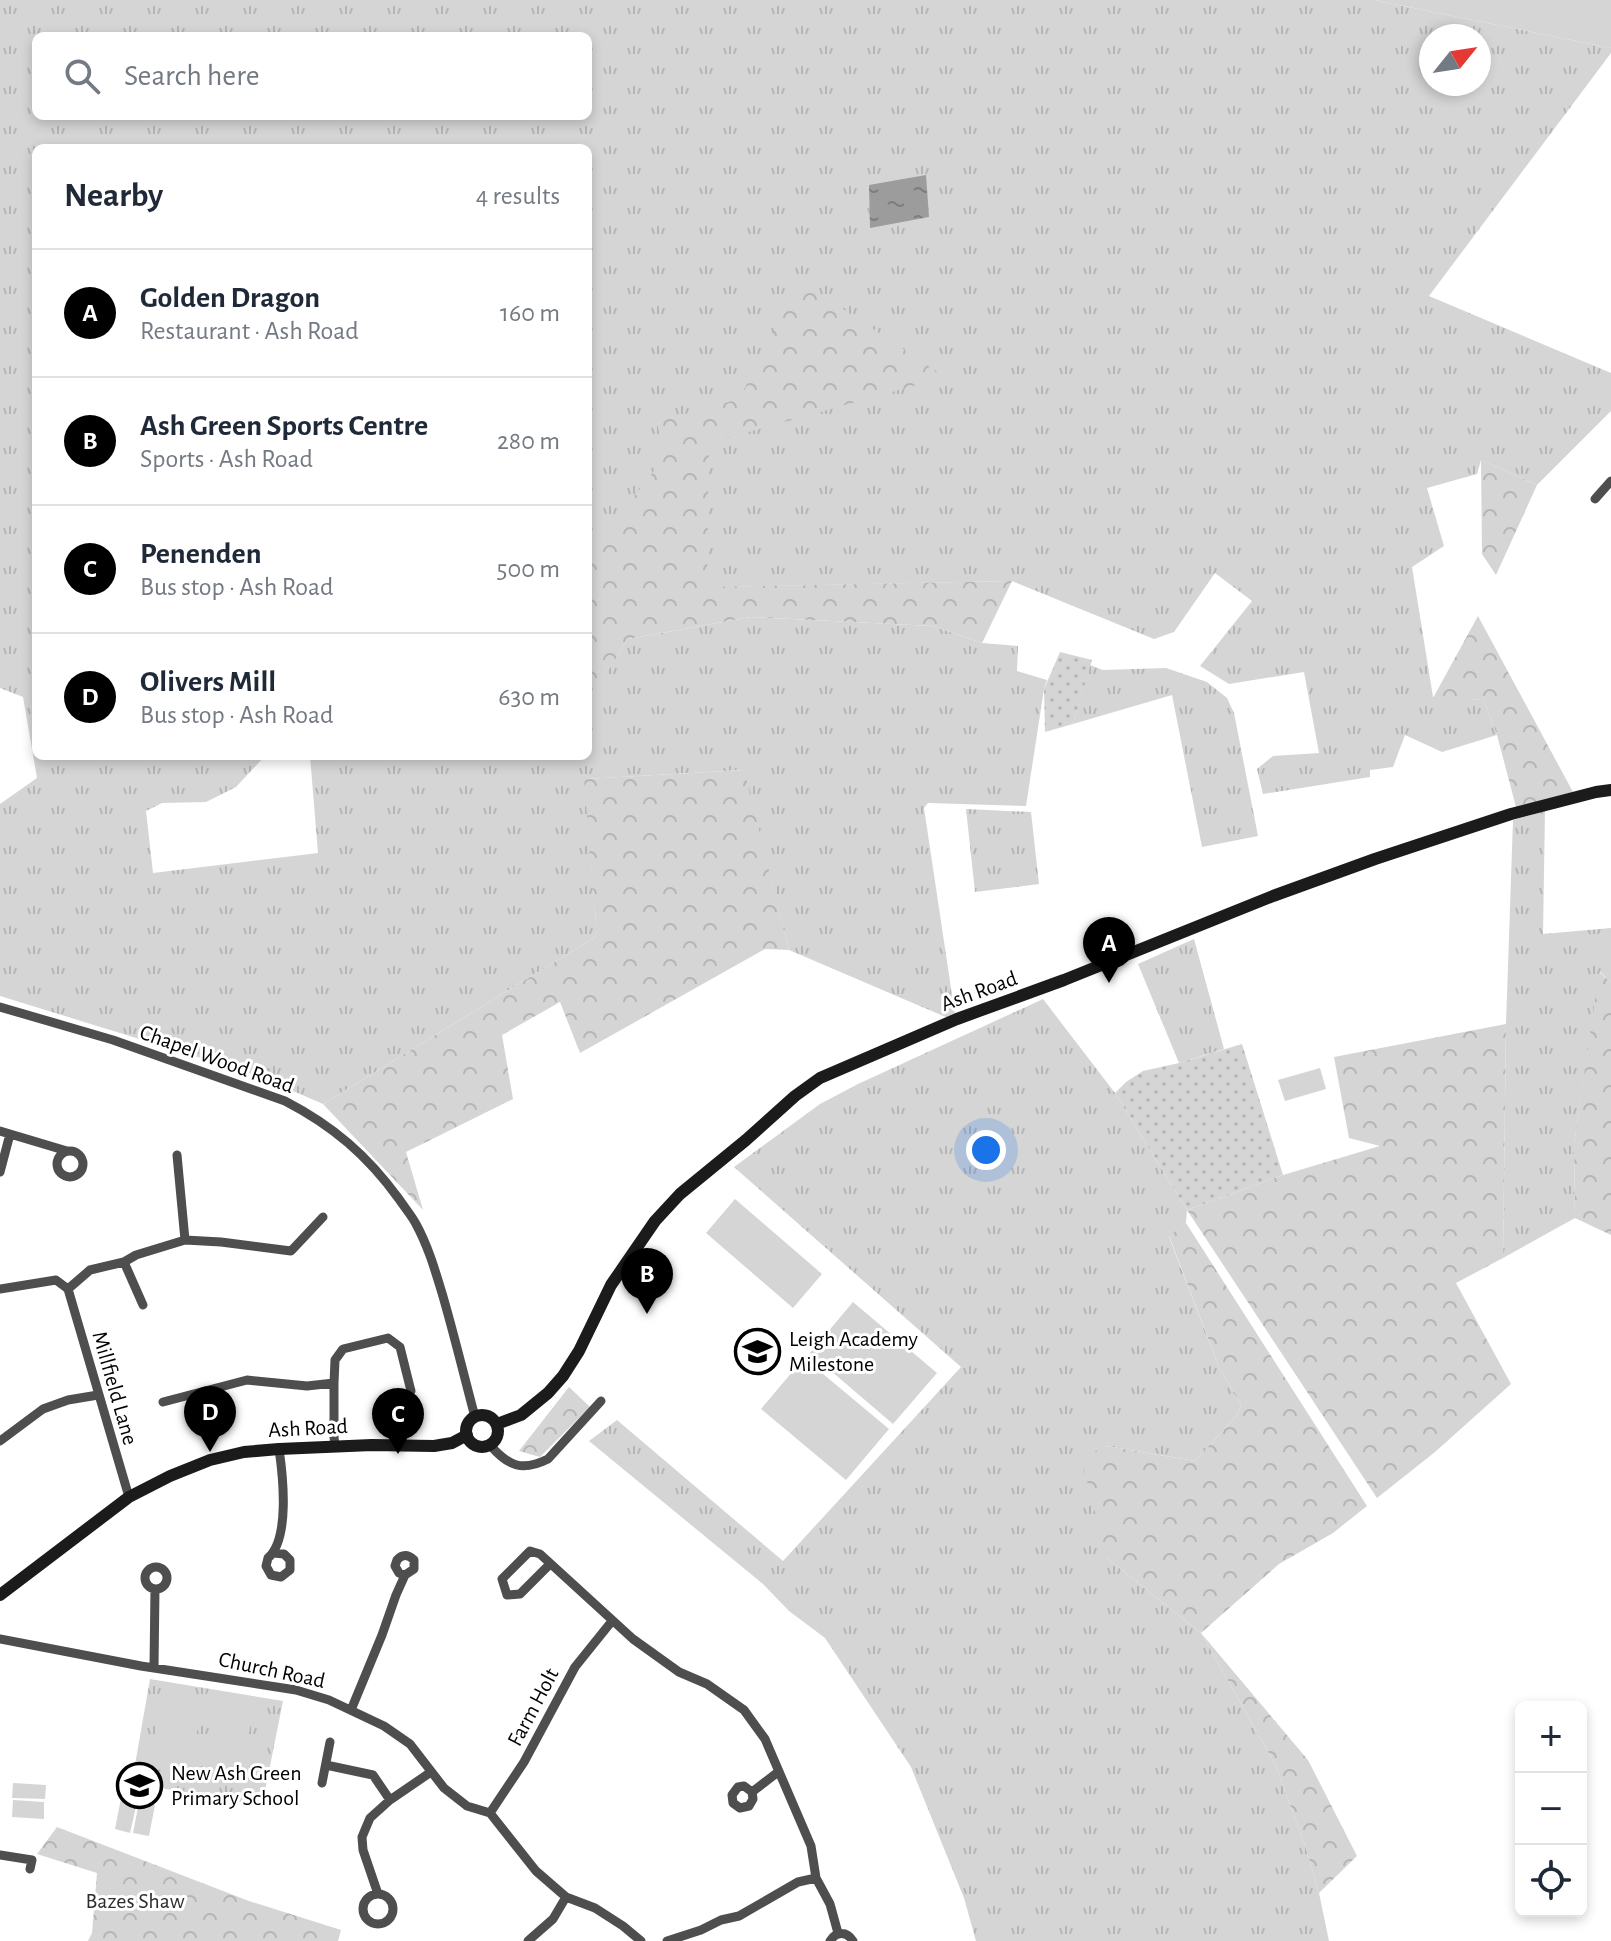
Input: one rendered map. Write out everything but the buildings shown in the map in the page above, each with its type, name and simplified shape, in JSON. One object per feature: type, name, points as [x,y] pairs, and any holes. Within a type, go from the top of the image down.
[{"type":"street","points":[[1595,499],[1611,481]]},
{"type":"street","name":"Ash Road","points":[[497,1424],[521,1415],[563,1376],[611,1285],[655,1221],[680,1194],[820,1078],[957,1019],[1273,896],[1511,814],[1611,790]]},
{"type":"street","name":"Chapel Wood Road","points":[[0,1007],[113,1040],[285,1101],[340,1135],[386,1181],[416,1223],[433,1263],[475,1417]]},
{"type":"street","points":[[0,1172],[5,1133],[67,1151]]},
{"type":"street","points":[[177,1155],[185,1240]]},
{"type":"street","points":[[0,1289],[56,1280],[68,1289],[90,1270],[124,1262],[136,1255],[185,1240],[291,1251],[323,1217]]},
{"type":"street","points":[[124,1262],[143,1305]]},
{"type":"street","name":"Millfield Lane","points":[[68,1289],[129,1497]]},
{"type":"street","points":[[335,1446],[335,1360],[343,1349],[388,1338],[400,1347],[411,1391]]},
{"type":"street","points":[[163,1402],[247,1380],[307,1386],[334,1383]]},
{"type":"street","points":[[0,1441],[43,1409],[68,1400],[98,1395]]},
{"type":"street","points":[[490,1445],[507,1462],[522,1467],[536,1465],[548,1459],[601,1401]]},
{"type":"street","points":[[487,1416],[497,1424],[498,1436],[490,1445],[476,1446],[467,1435],[468,1425],[475,1417],[487,1416]]},
{"type":"street","name":"Ash Road","points":[[0,1595],[129,1497],[212,1459],[279,1449],[434,1446],[452,1443],[467,1435]]},
{"type":"street","points":[[274,1553],[280,1531],[283,1496],[279,1449]]},
{"type":"street","points":[[550,1564],[520,1594],[507,1595],[502,1579],[530,1551],[540,1554],[633,1639],[679,1672],[707,1684],[744,1710],[765,1739],[811,1846],[816,1878],[830,1904],[834,1937],[846,1934],[853,1941]]},
{"type":"street","points":[[351,1710],[405,1575]]},
{"type":"street","points":[[154,1667],[155,1589]]},
{"type":"street","name":"Farm Holt","points":[[490,1813],[524,1762],[575,1667],[612,1621]]},
{"type":"street","name":"Church Road","points":[[0,1639],[296,1690],[351,1710],[384,1726],[410,1744],[444,1788],[467,1806],[490,1813],[536,1871],[566,1897],[595,1908],[641,1941]]},
{"type":"street","points":[[322,1783],[330,1742]]},
{"type":"street","points":[[326,1765],[373,1775],[390,1800]]},
{"type":"street","points":[[378,1894],[363,1850],[362,1837],[370,1818],[431,1772]]},
{"type":"street","points":[[752,1792],[778,1772]]},
{"type":"street","points":[[0,1855],[32,1860],[30,1869]]},
{"type":"street","points":[[667,1941],[739,1916],[798,1882],[816,1878]]},
{"type":"street","points":[[528,1941],[553,1919],[566,1897]]},
{"type":"green space","points":[[0,0],[1374,0],[1611,48],[1611,53],[1429,296],[1611,373],[1611,411],[1537,485],[1481,460],[1477,474],[1427,488],[1444,546],[1412,567],[1433,697],[1484,700],[1497,735],[1442,752],[1405,735],[1393,767],[1370,770],[1370,777],[1263,794],[1257,769],[1273,756],[1319,753],[1304,672],[1229,684],[1200,666],[1252,601],[1215,573],[1174,632],[1154,639],[1012,581],[632,589],[602,680],[628,639],[751,617],[933,626],[982,643],[1018,646],[1017,671],[1047,680],[1026,806],[928,803],[924,808],[955,1015],[948,1018],[789,950],[743,770],[585,779],[597,936],[323,1104],[256,1075],[0,996],[0,804],[37,778],[34,760],[261,760],[236,787],[206,802],[162,803],[146,811],[153,873],[318,853],[310,760],[592,760],[592,144],[32,144],[32,749],[23,697],[0,688]]},
{"type":"green space","points":[[1374,0],[1611,0],[1611,48]]},
{"type":"green space","points":[[801,281],[945,377],[709,443],[707,587],[1012,581],[982,643],[933,626],[751,617],[628,639],[600,684],[592,683],[592,550],[664,458],[657,422],[739,399]]},
{"type":"green space","points":[[1481,460],[1537,485],[1496,575],[1482,554]]},
{"type":"green space","points":[[1478,616],[1573,792],[1516,807],[1497,735],[1484,700],[1433,698]]},
{"type":"green space","points":[[1060,652],[1092,660],[1073,724],[1045,732],[1044,689]]},
{"type":"green space","points":[[1090,665],[1103,670],[1166,668],[1207,682],[1227,698],[1234,713],[1258,836],[1202,847],[1172,695],[1073,724]]},
{"type":"green space","points":[[744,770],[789,950],[765,949],[580,1053],[560,1002],[502,1035],[513,1099],[406,1152],[423,1210],[323,1104],[597,936],[584,779]]},
{"type":"green space","points":[[966,809],[1031,812],[1039,884],[975,892]]},
{"type":"green space","points":[[1545,811],[1543,934],[1611,928],[1611,982],[1600,972],[1574,1144],[1575,1218],[1503,1258],[1513,820]]},
{"type":"green space","points":[[1194,939],[1224,1049],[1179,1063],[1138,964]]},
{"type":"green space","points":[[1599,972],[1611,982],[1611,1235],[1575,1218],[1574,1144]]},
{"type":"green space","points":[[1043,999],[1115,1093],[1187,1210],[1186,1223],[1169,1237],[1219,1367],[1241,1405],[1237,1415],[1195,1461],[1106,1446],[1107,1558],[1201,1633],[1275,1764],[1305,1845],[1329,1941],[976,1941],[964,1898],[911,1767],[825,1638],[589,1441],[617,1420],[783,1561],[961,1367],[734,1167],[820,1104]]},
{"type":"green space","points":[[1506,1024],[1503,1258],[1456,1283],[1511,1384],[1435,1452],[1377,1498],[1187,1210],[1283,1175],[1380,1146],[1349,1138],[1334,1057]]},
{"type":"green space","points":[[1242,1044],[1283,1175],[1187,1210],[1115,1093],[1143,1071]]},
{"type":"green space","points":[[1320,1068],[1326,1089],[1285,1101],[1278,1080]]},
{"type":"green space","points":[[735,1199],[822,1274],[793,1308],[706,1233]]},
{"type":"green space","points":[[1186,1223],[1367,1506],[1333,1533],[1279,1564],[1201,1633],[1107,1558],[1081,1458],[1106,1446],[1195,1461],[1237,1415],[1241,1405],[1219,1367],[1169,1236]]},
{"type":"green space","points":[[853,1302],[937,1373],[893,1424],[810,1353]]},
{"type":"green space","points":[[804,1358],[889,1429],[846,1480],[761,1409]]},
{"type":"green space","points":[[569,1387],[590,1407],[540,1457],[519,1451]]},
{"type":"green space","points":[[1201,1633],[1308,1760],[1357,1856],[1319,1893],[1275,1764]]},
{"type":"green space","points":[[150,1679],[283,1701],[262,1806],[160,1788],[157,1802],[116,1792],[118,1781],[132,1782]]},
{"type":"green space","points":[[163,1695],[202,1702],[190,1774],[151,1768]]},
{"type":"green space","points":[[214,1704],[253,1709],[241,1783],[201,1777]]},
{"type":"green space","points":[[13,1783],[46,1785],[45,1799],[12,1798]]},
{"type":"green space","points":[[121,1798],[137,1802],[130,1833],[115,1829]]},
{"type":"green space","points":[[13,1800],[44,1802],[44,1819],[12,1817]]},
{"type":"green space","points":[[139,1802],[155,1805],[149,1836],[133,1833]]},
{"type":"green space","name":"Bazes Shaw","points":[[57,1827],[249,1901],[341,1930],[338,1941],[88,1941],[92,1933],[97,1873],[37,1854]]},
{"type":"water","points":[[926,175],[929,217],[870,228],[869,185]]},
{"type":"place","name":"Golden Dragon","points":[[1109,983]]},
{"type":"place","name":"Ash Green Sports Centre","points":[[647,1314]]},
{"type":"place","name":"Leigh Academy Milestone","points":[[758,1352]]},
{"type":"place","name":"Olivers Mill","points":[[210,1452]]},
{"type":"place","name":"Penenden","points":[[398,1454]]},
{"type":"place","name":"New Ash Green Primary School","points":[[140,1786]]}]
